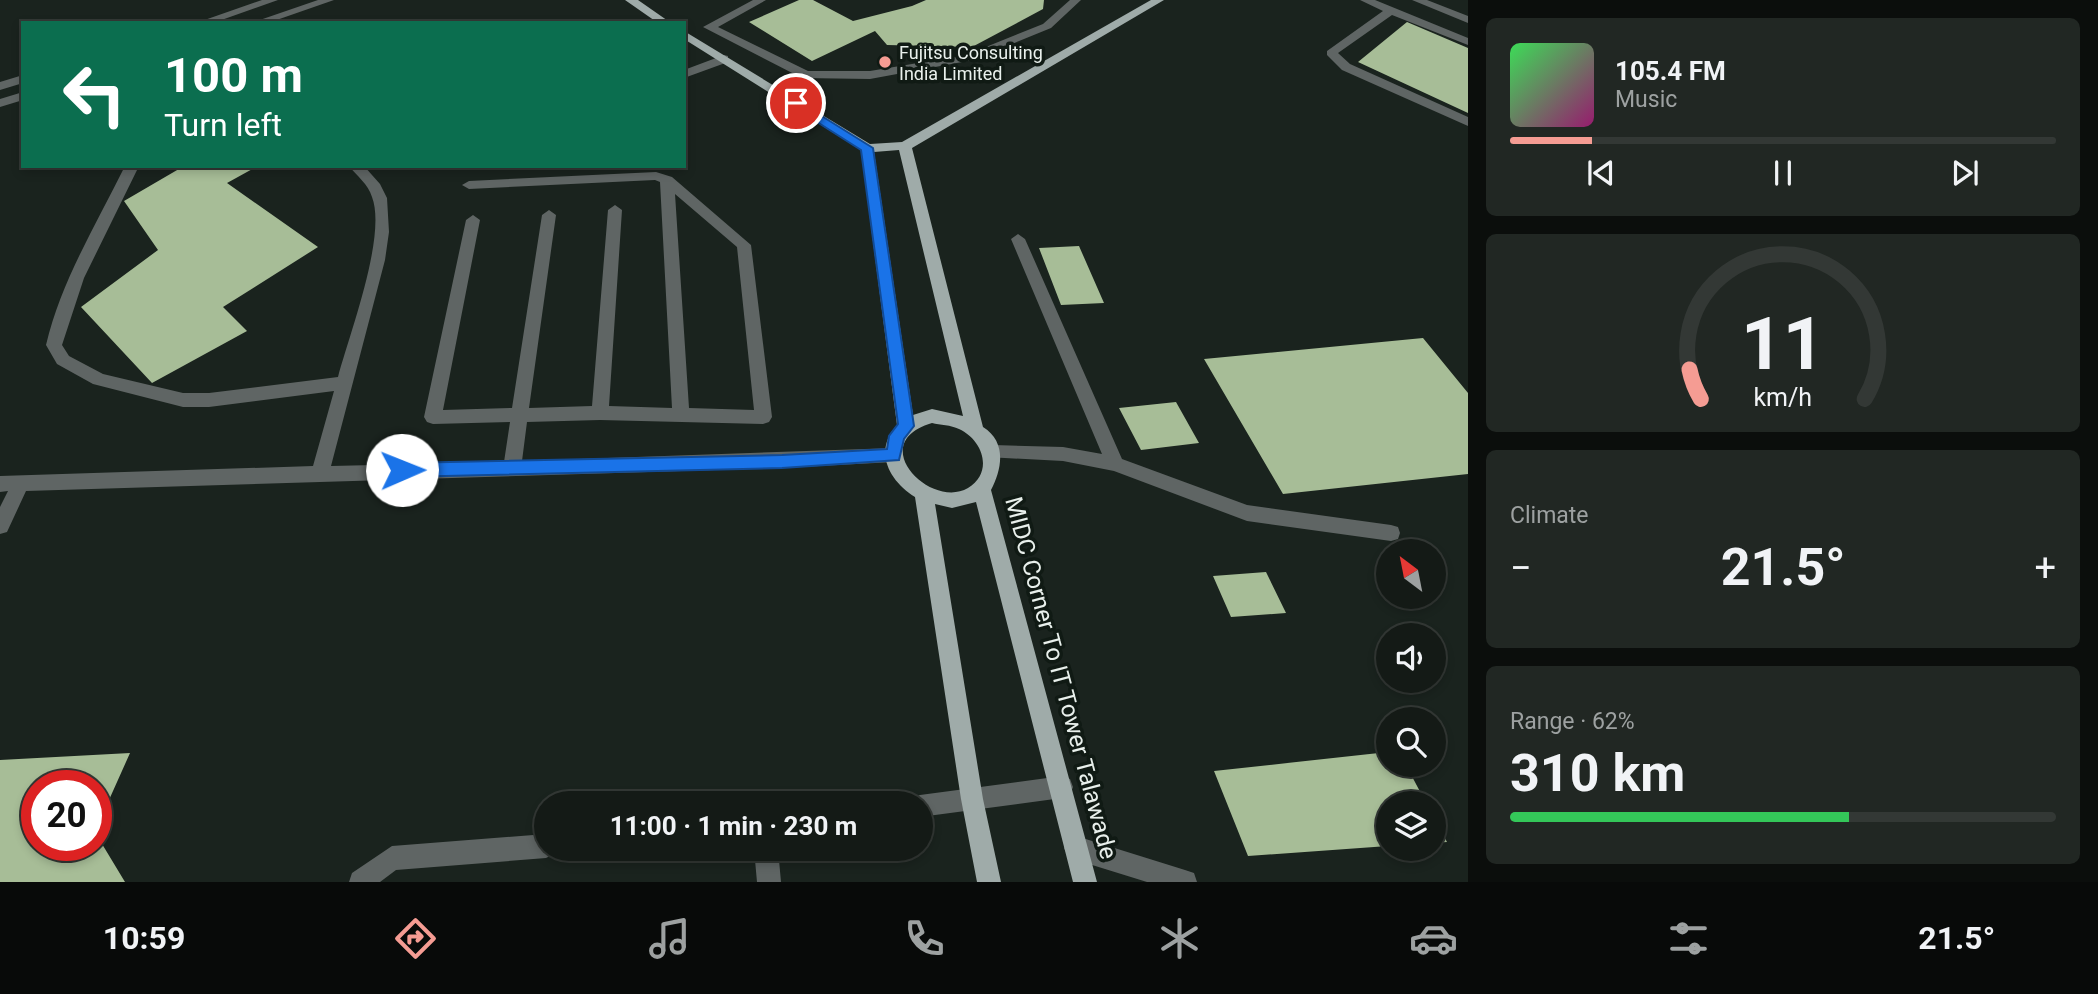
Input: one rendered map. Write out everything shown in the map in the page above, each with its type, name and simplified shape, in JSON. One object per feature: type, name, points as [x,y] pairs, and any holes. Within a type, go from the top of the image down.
[{"type":"main road","points":[[630,0],[663,21]]},
{"type":"main road","points":[[686,35],[867,148],[905,146],[1158,0]]},
{"type":"main road","points":[[905,146],[975,429]]},
{"type":"main road","points":[[867,148],[906,426]]},
{"type":"main road","points":[[932,416],[962,422],[975,429],[993,452],[992,477],[982,489],[968,496],[951,500],[925,493],[903,478],[894,456],[897,436],[906,426],[932,416]]},
{"type":"main road","name":"MIDC Corner To IT Tower Talawade","points":[[982,489],[1085,882]]},
{"type":"main road","points":[[925,493],[972,799],[989,882]]},
{"type":"lane","points":[[207,21],[273,0]]},
{"type":"lane","points":[[262,21],[329,0]]},
{"type":"lane","points":[[761,0],[709,27],[806,75],[870,75],[969,58],[1047,26],[1076,0]]},
{"type":"lane","points":[[1365,0],[1468,42]]},
{"type":"lane","points":[[1417,0],[1468,20]]},
{"type":"lane","points":[[1391,11],[1331,53],[1336,60],[1468,122]]},
{"type":"lane","points":[[686,73],[724,59]]},
{"type":"lane","points":[[0,86],[21,80]]},
{"type":"lane","points":[[0,103],[21,97]]},
{"type":"lane","points":[[131,168],[68,299],[57,328],[54,345],[63,359],[99,379],[183,400],[209,400],[344,383]]},
{"type":"lane","points":[[320,472],[377,260],[382,228],[381,198],[373,180],[358,168]]},
{"type":"lane","points":[[469,185],[656,176],[667,180],[744,245],[763,417],[600,413],[432,417],[473,220]]},
{"type":"lane","points":[[667,180],[681,414]]},
{"type":"lane","points":[[600,413],[615,210]]},
{"type":"lane","points":[[512,468],[549,215]]},
{"type":"lane","points":[[1018,239],[1115,464]]},
{"type":"lane","points":[[993,452],[1063,454],[1115,464],[1247,513],[1391,533]]},
{"type":"lane","points":[[0,484],[894,456]]},
{"type":"lane","points":[[0,526],[21,483]]},
{"type":"lane","points":[[933,805],[1062,788]]},
{"type":"lane","points":[[360,882],[392,858],[534,847]]},
{"type":"lane","points":[[1076,848],[1185,882]]},
{"type":"lane","points":[[767,861],[769,882]]},
{"type":"building","name":"Fujitsu Consulting India Limited","points":[[799,0],[813,0],[853,21],[926,0],[1044,0],[1043,9],[972,47],[887,45],[875,31],[812,61],[749,22]]},
{"type":"building","points":[[1407,22],[1468,48],[1468,113],[1358,62]]},
{"type":"building","points":[[181,168],[254,168],[227,183],[318,247],[223,307],[247,331],[152,383],[81,307],[158,250],[124,201]]},
{"type":"building","points":[[1079,246],[1104,303],[1061,305],[1039,248]]},
{"type":"building","points":[[1423,338],[1468,393],[1468,474],[1283,494],[1204,359]]},
{"type":"building","points":[[1176,402],[1199,443],[1141,450],[1119,408]]},
{"type":"building","points":[[1266,572],[1286,613],[1231,617],[1213,576]]},
{"type":"building","points":[[130,753],[112,793],[112,770],[21,770],[21,861],[112,860],[125,882],[0,882],[0,760]]},
{"type":"building","points":[[1376,753],[1376,777],[1412,777],[1420,791],[1376,791],[1376,847],[1248,856],[1214,771]]},
{"type":"place","name":"Fujitsu Consulting India Limited","points":[[885,62]]},
{"type":"route","points":[[402,470],[894,456],[897,436],[906,426],[867,148],[796,103]]}]
